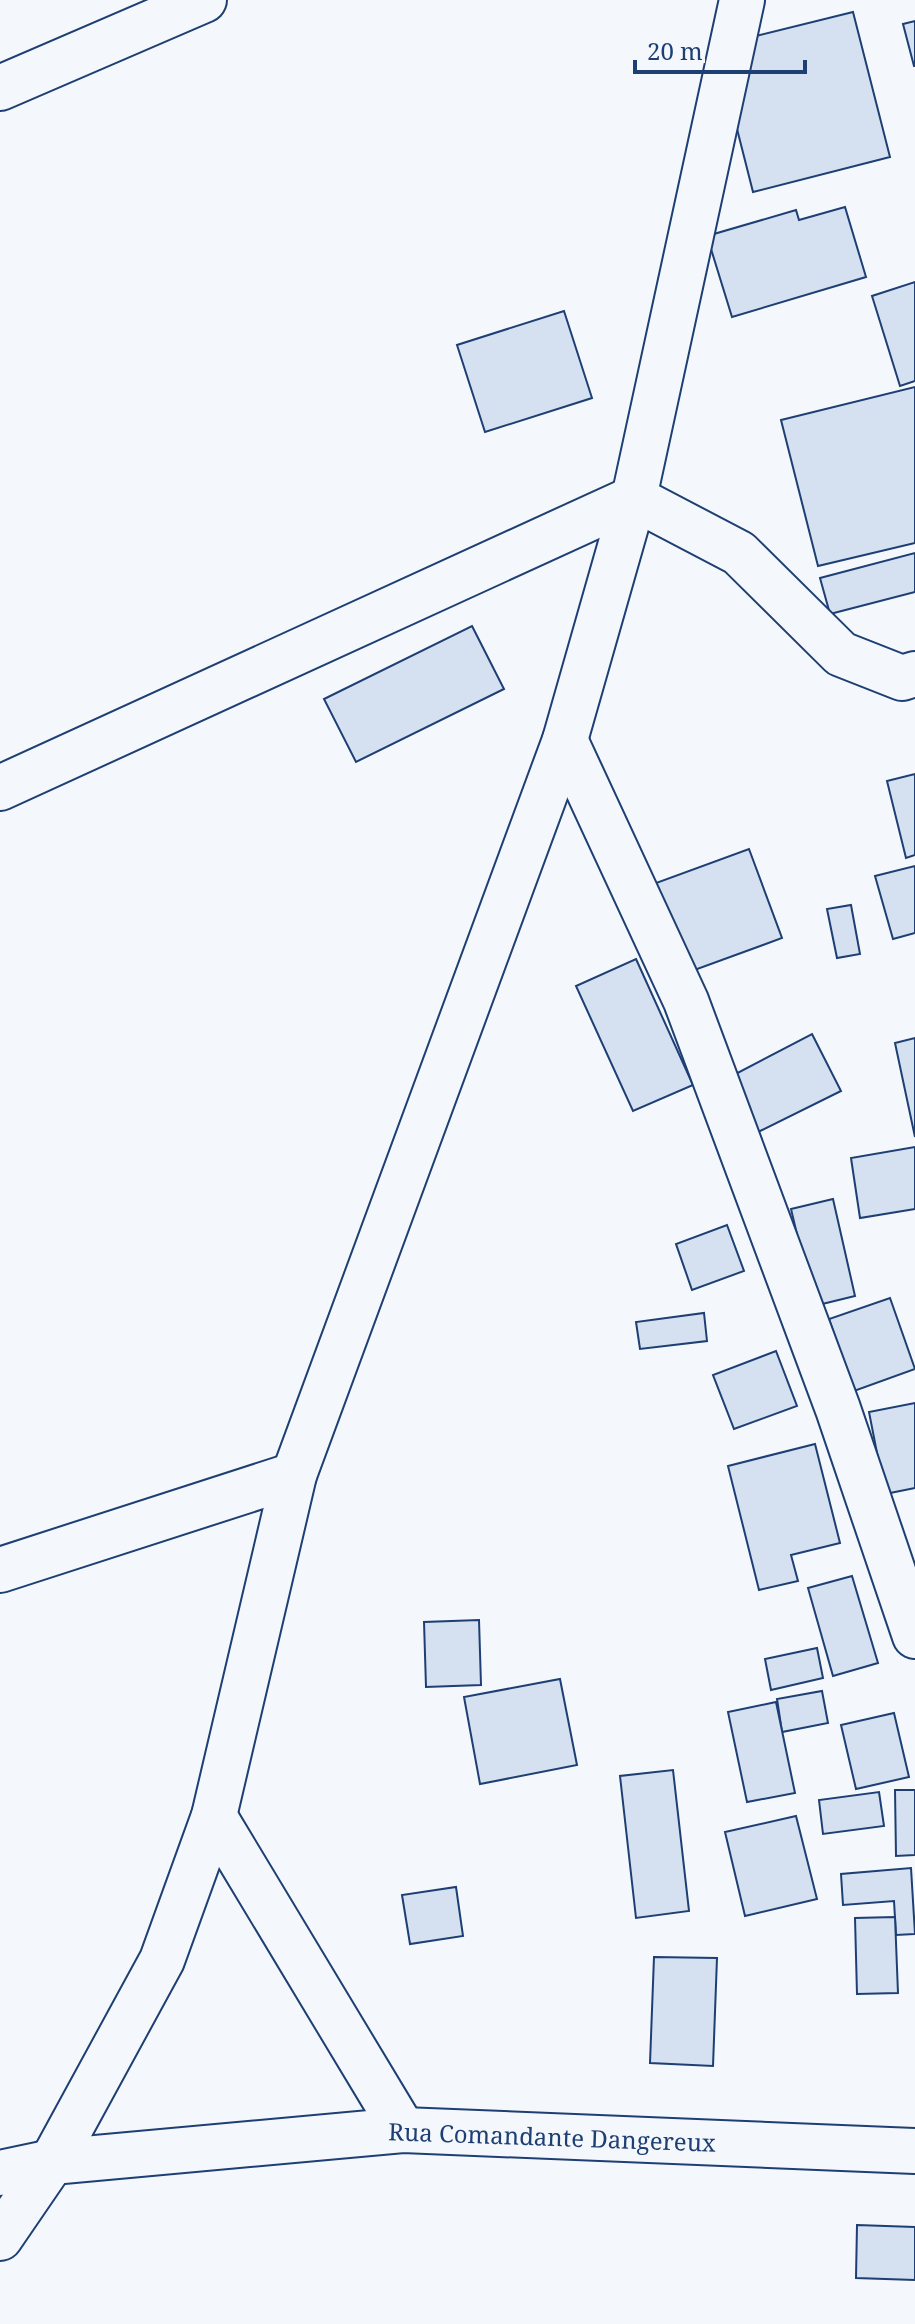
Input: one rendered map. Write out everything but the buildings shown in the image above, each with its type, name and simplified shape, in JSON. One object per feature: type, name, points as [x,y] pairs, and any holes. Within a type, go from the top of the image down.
[{"type":"street","points":[[0,88],[204,0]]},
{"type":"street","points":[[0,2238],[52,2162],[162,1960],[214,1816],[294,1475],[565,740],[634,498],[742,0]]},
{"type":"street","points":[[634,498],[739,553],[841,654],[902,678],[915,674]]},
{"type":"street","points":[[0,788],[634,498]]},
{"type":"street","points":[[565,740],[686,1001],[838,1409],[915,1636]]},
{"type":"street","points":[[0,1570],[294,1475]]},
{"type":"street","points":[[214,1816],[403,2130]]},
{"type":"street","name":"Rua Comandante Dangereux","points":[[0,2173],[52,2162],[403,2130],[915,2151]]}]
